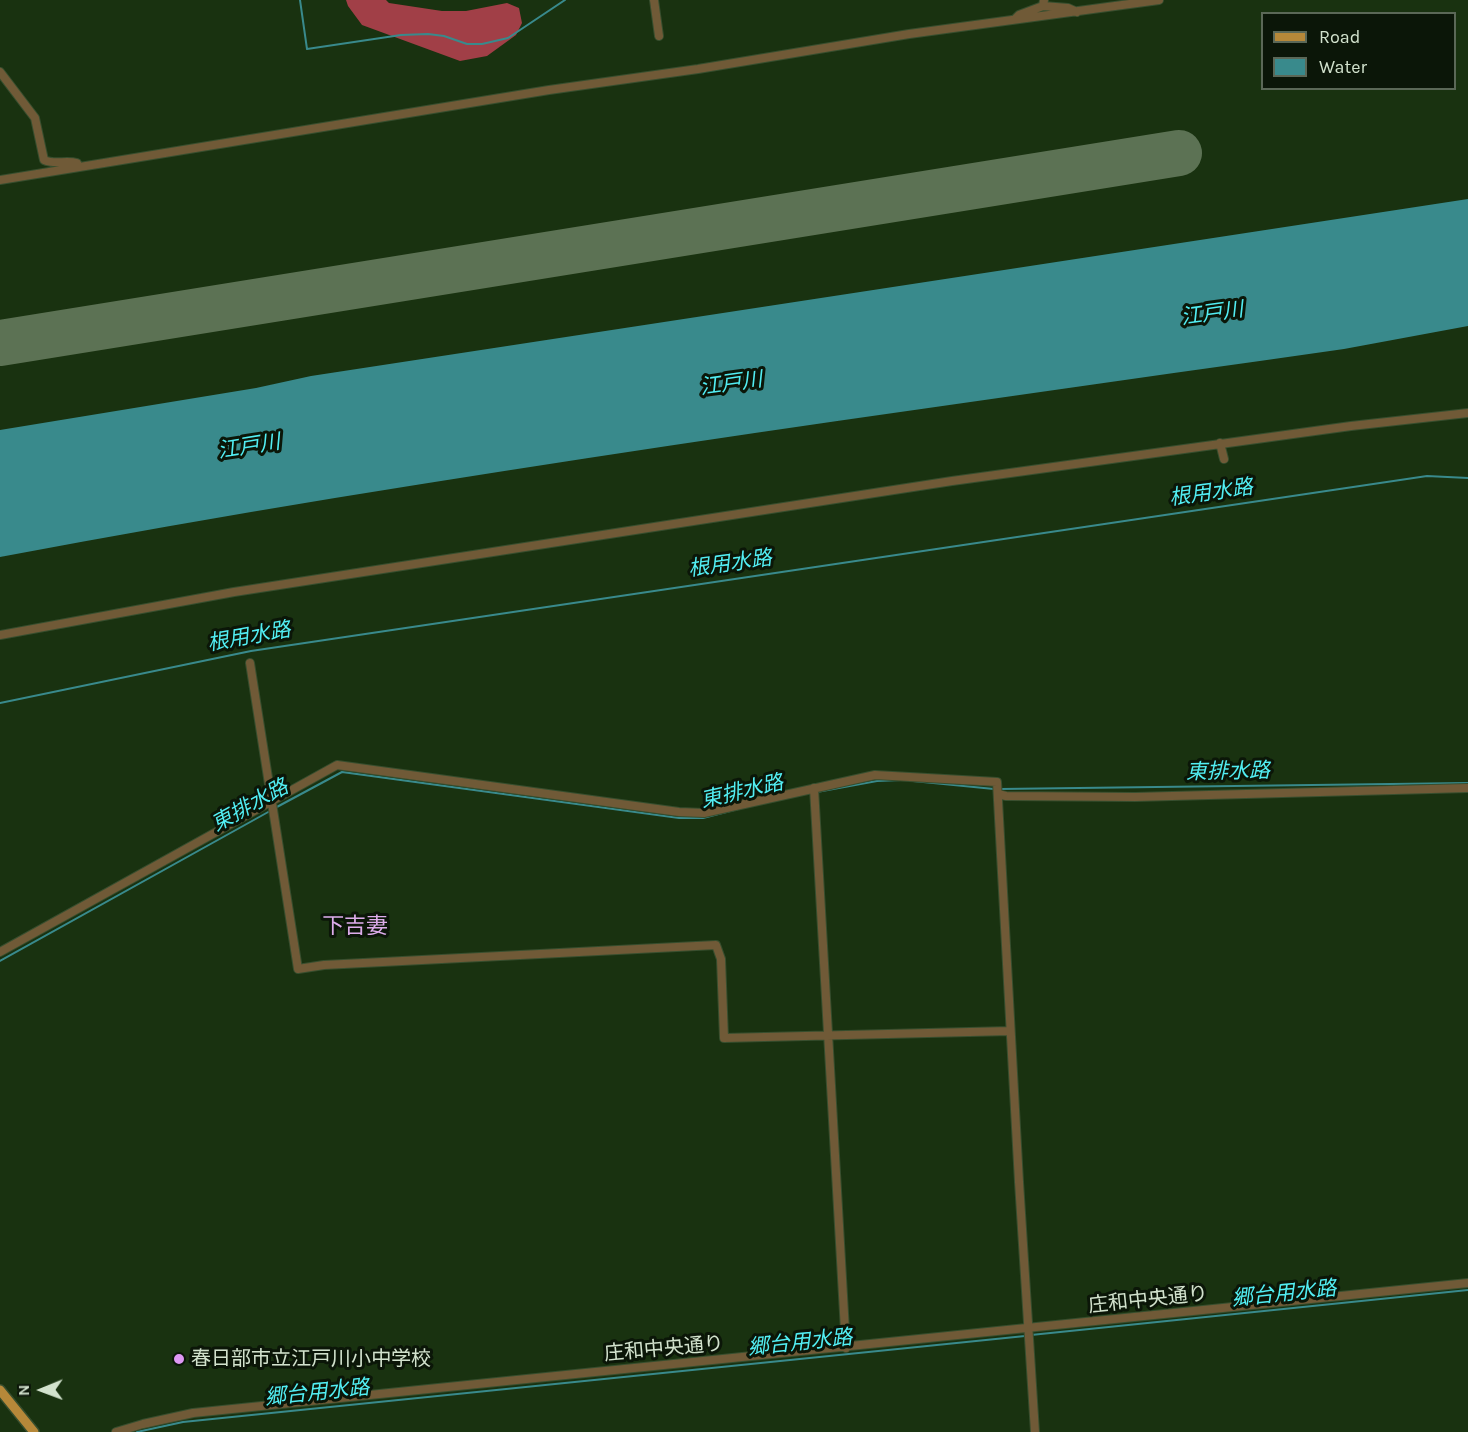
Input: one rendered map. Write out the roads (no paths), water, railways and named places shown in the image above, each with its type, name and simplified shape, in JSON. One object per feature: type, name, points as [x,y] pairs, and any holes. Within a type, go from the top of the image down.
[{"type":"main road","points":[[0,1390],[34,1432]]},
{"type":"street","points":[[654,0],[659,36]]},
{"type":"street","points":[[0,180],[909,34],[1159,0]]},
{"type":"street","points":[[1014,20],[1019,15],[1044,3],[1078,12]]},
{"type":"street","points":[[0,72],[35,118],[44,160],[52,163],[76,163],[78,167]]},
{"type":"street","points":[[0,635],[234,592],[930,484],[1220,443],[1468,413]]},
{"type":"street","points":[[1220,443],[1224,459]]},
{"type":"street","points":[[250,663],[298,969],[324,965],[716,945],[721,958],[724,1038],[1010,1031]]},
{"type":"street","points":[[0,952],[337,765],[687,813],[704,813],[884,774],[997,782],[1035,1432]]},
{"type":"street","points":[[814,788],[846,1348]]},
{"type":"street","points":[[998,790],[1006,796],[1135,796],[1468,788]]},
{"type":"street","name":"庄和中央通り","points":[[116,1432],[193,1413],[1468,1283]]},
{"type":"water","name":"江戸川","points":[[1468,199],[1468,326],[1344,349],[503,471],[0,557],[0,430],[256,388],[311,376]]},
{"type":"waterway","points":[[300,0],[307,49],[401,35],[428,34],[444,36],[467,44],[482,44],[508,38],[565,0]]},
{"type":"waterway","name":"根用水路","points":[[0,703],[251,651],[1427,476],[1468,478]]},
{"type":"waterway","name":"東排水路","points":[[275,808],[342,772],[679,818],[703,818],[742,808]]},
{"type":"waterway","name":"東排水路","points":[[806,794],[877,781],[901,780]]},
{"type":"waterway","name":"東排水路","points":[[913,781],[994,789]]},
{"type":"waterway","name":"東排水路","points":[[1000,789],[1468,783]]},
{"type":"waterway","name":"東排水路","points":[[0,961],[270,811]]},
{"type":"waterway","name":"郷台用水路","points":[[1031,1335],[1468,1290]]},
{"type":"waterway","name":"郷台用水路","points":[[137,1432],[183,1422],[1025,1336]]},
{"type":"place","name":"春日部市立江戸川小中学校","points":[[179,1359]]},
{"type":"district","name":"下吉妻","points":[[355,927]]}]
